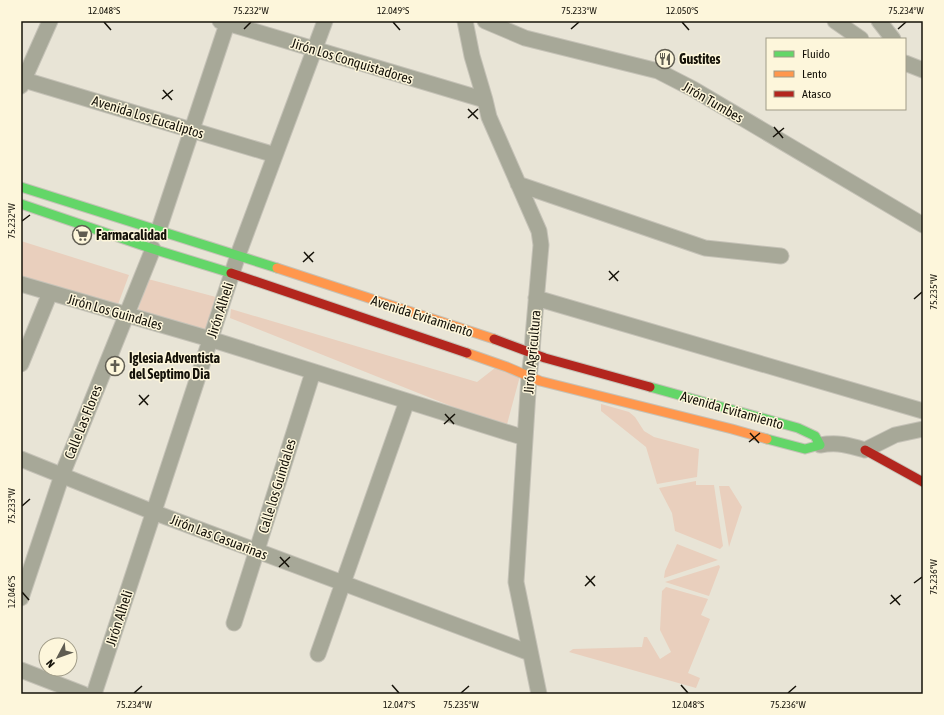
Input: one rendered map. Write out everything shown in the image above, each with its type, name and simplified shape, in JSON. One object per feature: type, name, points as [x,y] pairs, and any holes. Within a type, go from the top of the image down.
[{"type":"street","points":[[22,82],[50,21]]},
{"type":"street","name":"Jirón Alheli","points":[[94,694],[238,255],[325,21]]},
{"type":"street","name":"Jirón Agricultura","points":[[465,21],[472,56],[489,117],[539,231],[541,245],[529,376],[516,582],[539,694]]},
{"type":"street","name":"Jirón Tumbes","points":[[485,21],[526,38],[658,71],[693,89],[923,225]]},
{"type":"street","points":[[835,21],[860,38]]},
{"type":"street","points":[[879,21],[892,38]]},
{"type":"street","points":[[159,229],[192,130],[225,22]]},
{"type":"street","name":"Jirón Los Conquistadores","points":[[225,22],[485,100]]},
{"type":"street","points":[[906,55],[914,66]]},
{"type":"street","name":"Avenida Los Eucaliptos","points":[[22,82],[275,155]]},
{"type":"street","points":[[518,184],[705,248],[781,256]]},
{"type":"street","name":"Avenida Evitamiento","points":[[21,187],[159,229],[545,358],[798,428],[816,436],[820,445]]},
{"type":"street","name":"Avenida Evitamiento","points":[[21,204],[232,273],[507,367],[540,381],[732,428],[791,446],[805,448],[834,443],[850,445],[865,450]]},
{"type":"street","name":"Calle Las Flores","points":[[21,598],[26,565],[153,248]]},
{"type":"street","name":"Jirón Los Guindales","points":[[21,284],[210,339],[525,438]]},
{"type":"street","points":[[21,364],[50,293]]},
{"type":"street","points":[[536,298],[923,411]]},
{"type":"street","name":"Calle los Guindales","points":[[234,623],[313,372]]},
{"type":"street","points":[[318,654],[407,401]]},
{"type":"street","points":[[865,450],[895,435],[923,429]]},
{"type":"street","points":[[865,450],[923,482]]},
{"type":"street","name":"Jirón Las Casuarinas","points":[[21,459],[153,512],[530,653]]},
{"type":"street","points":[[21,670],[83,694]]},
{"type":"shaded area","points":[[21,241],[129,275],[117,307],[21,280]]},
{"type":"shaded area","points":[[148,279],[216,297],[206,331],[138,310]]},
{"type":"shaded area","points":[[231,309],[477,382],[495,368],[520,376],[506,428],[230,318]]},
{"type":"shaded area","points":[[601,404],[629,412],[635,417],[644,431],[654,437],[699,449],[697,477],[657,484],[646,447],[601,411]]},
{"type":"shaded area","points":[[696,481],[696,485],[714,485],[723,546],[720,549],[675,531],[672,513],[659,488]]},
{"type":"shaded area","points":[[719,486],[729,486],[742,507],[729,547]]},
{"type":"shaded area","points":[[677,544],[718,560],[664,578],[665,571]]},
{"type":"shaded area","points":[[719,565],[720,567],[709,596],[665,582]]},
{"type":"shaded area","points":[[666,587],[708,599],[701,615],[710,619],[688,673],[700,678],[696,688],[569,652],[573,649],[642,647],[644,637],[647,637],[660,659],[671,652],[660,630],[662,591]]},
{"type":"traffic: fast","points":[[21,187],[277,268]]},
{"type":"traffic: fast","points":[[21,204],[153,249],[231,273]]},
{"type":"traffic: fast","points":[[650,387],[798,428],[815,436],[820,445],[805,449],[767,439]]},
{"type":"traffic: slow","points":[[277,268],[494,339]]},
{"type":"traffic: slow","points":[[467,353],[507,367],[540,381],[767,439]]},
{"type":"traffic: jam","points":[[231,273],[467,353]]},
{"type":"traffic: jam","points":[[494,339],[545,358],[650,387]]},
{"type":"traffic: jam","points":[[865,450],[923,482]]},
{"type":"place","name":"Gustites","points":[[665,59]]},
{"type":"place","name":"Farmacalidad","points":[[82,235]]},
{"type":"place","name":"Iglesia Adventista del Septimo Dia","points":[[115,366]]}]
